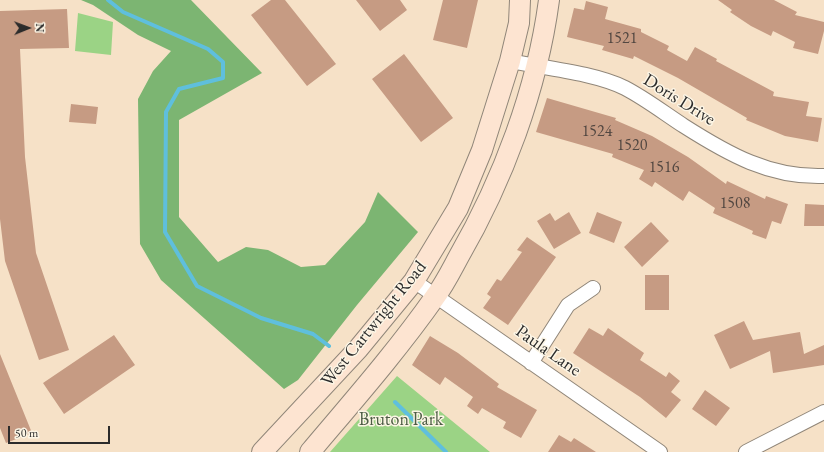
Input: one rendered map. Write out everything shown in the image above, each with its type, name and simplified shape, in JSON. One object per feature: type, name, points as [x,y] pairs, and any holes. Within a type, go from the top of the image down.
[{"type":"main road","name":"West Cartwright Road","points":[[268,450],[358,349],[414,281],[458,208],[482,150],[510,61],[518,23],[520,0]]},
{"type":"main road","name":"West Cartwright Road","points":[[310,452],[381,368],[436,295],[481,218],[508,156],[536,66],[549,0]]},
{"type":"street","name":"Doris Drive","points":[[510,61],[605,80],[650,102],[684,126],[743,161],[775,172],[809,177],[824,176]]},
{"type":"street","name":"Paula Lane","points":[[414,281],[660,452]]},
{"type":"street","points":[[531,363],[568,305],[593,288]]},
{"type":"street","points":[[746,452],[824,412]]},
{"type":"green space","points":[[81,0],[191,0],[262,73],[179,120],[179,217],[218,262],[246,247],[268,250],[301,267],[325,265],[365,222],[378,192],[418,232],[357,305],[298,380],[284,389],[161,280],[140,244],[138,99],[153,71],[171,51],[138,35],[93,5]]},
{"type":"green space","points":[[78,13],[113,22],[111,55],[75,51]]},
{"type":"green space","name":"Bruton Park","points":[[397,376],[490,452],[330,452]]},
{"type":"building","points":[[271,0],[285,0],[336,64],[307,86],[251,15]]},
{"type":"building","points":[[356,0],[400,0],[407,10],[380,31]]},
{"type":"building","points":[[443,0],[478,0],[467,48],[433,40]]},
{"type":"building","points":[[718,0],[774,0],[797,12],[795,15],[824,22],[824,31],[818,54],[793,48],[795,42],[773,31],[771,36],[751,26],[730,12],[732,10]]},
{"type":"building","points":[[586,1],[608,7],[605,19],[641,29],[641,32],[669,46],[667,50],[687,61],[695,47],[717,59],[716,61],[774,92],[773,96],[809,102],[806,116],[822,118],[818,142],[785,136],[746,120],[747,118],[678,78],[634,56],[633,59],[602,50],[604,46],[567,37],[574,8],[584,10]]},
{"type":"building","points":[[67,9],[69,48],[20,49],[25,157],[36,253],[69,350],[39,360],[5,261],[0,219],[0,11]]},
{"type":"building","points":[[404,54],[453,118],[421,142],[372,79]]},
{"type":"building","points":[[547,98],[616,118],[615,120],[652,136],[688,157],[726,184],[727,181],[765,199],[766,196],[788,204],[781,224],[772,221],[766,239],[752,234],[753,231],[713,213],[715,208],[689,191],[683,201],[655,182],[652,187],[639,179],[644,170],[612,157],[613,154],[536,132]]},
{"type":"building","points":[[71,104],[98,107],[96,124],[69,122]]},
{"type":"building","points":[[805,204],[824,205],[824,226],[804,226]]},
{"type":"building","points":[[569,212],[581,233],[554,249],[537,221],[550,213],[555,221]]},
{"type":"building","points":[[597,212],[622,222],[614,243],[589,233]]},
{"type":"building","points":[[651,222],[669,241],[642,267],[624,247]]},
{"type":"building","points":[[527,237],[556,257],[508,325],[483,308],[491,297],[487,294],[497,279],[501,281],[522,252],[517,250]]},
{"type":"building","points":[[645,275],[669,275],[669,310],[645,310]]},
{"type":"building","points":[[744,321],[753,340],[800,332],[804,354],[824,345],[824,365],[773,373],[770,351],[730,369],[714,335]]},
{"type":"building","points":[[589,328],[603,336],[608,328],[644,353],[640,360],[666,377],[669,372],[680,381],[671,392],[681,400],[666,418],[640,397],[573,353]]},
{"type":"building","points":[[114,335],[135,365],[64,414],[43,383]]},
{"type":"building","points":[[430,336],[458,353],[499,384],[497,387],[537,410],[521,438],[503,428],[506,422],[482,408],[478,414],[467,406],[473,397],[445,377],[440,385],[412,365]]},
{"type":"building","points":[[0,354],[32,433],[6,443],[0,428]]},
{"type":"building","points":[[705,390],[730,408],[716,426],[692,409]]},
{"type":"building","points":[[559,435],[571,442],[574,438],[596,452],[548,452]]},
{"type":"waterway","points":[[108,0],[123,12],[208,49],[223,62],[223,78],[179,89],[166,112],[165,232],[197,286],[261,318],[313,334],[329,346]]},
{"type":"waterway","points":[[395,402],[446,452]]}]
